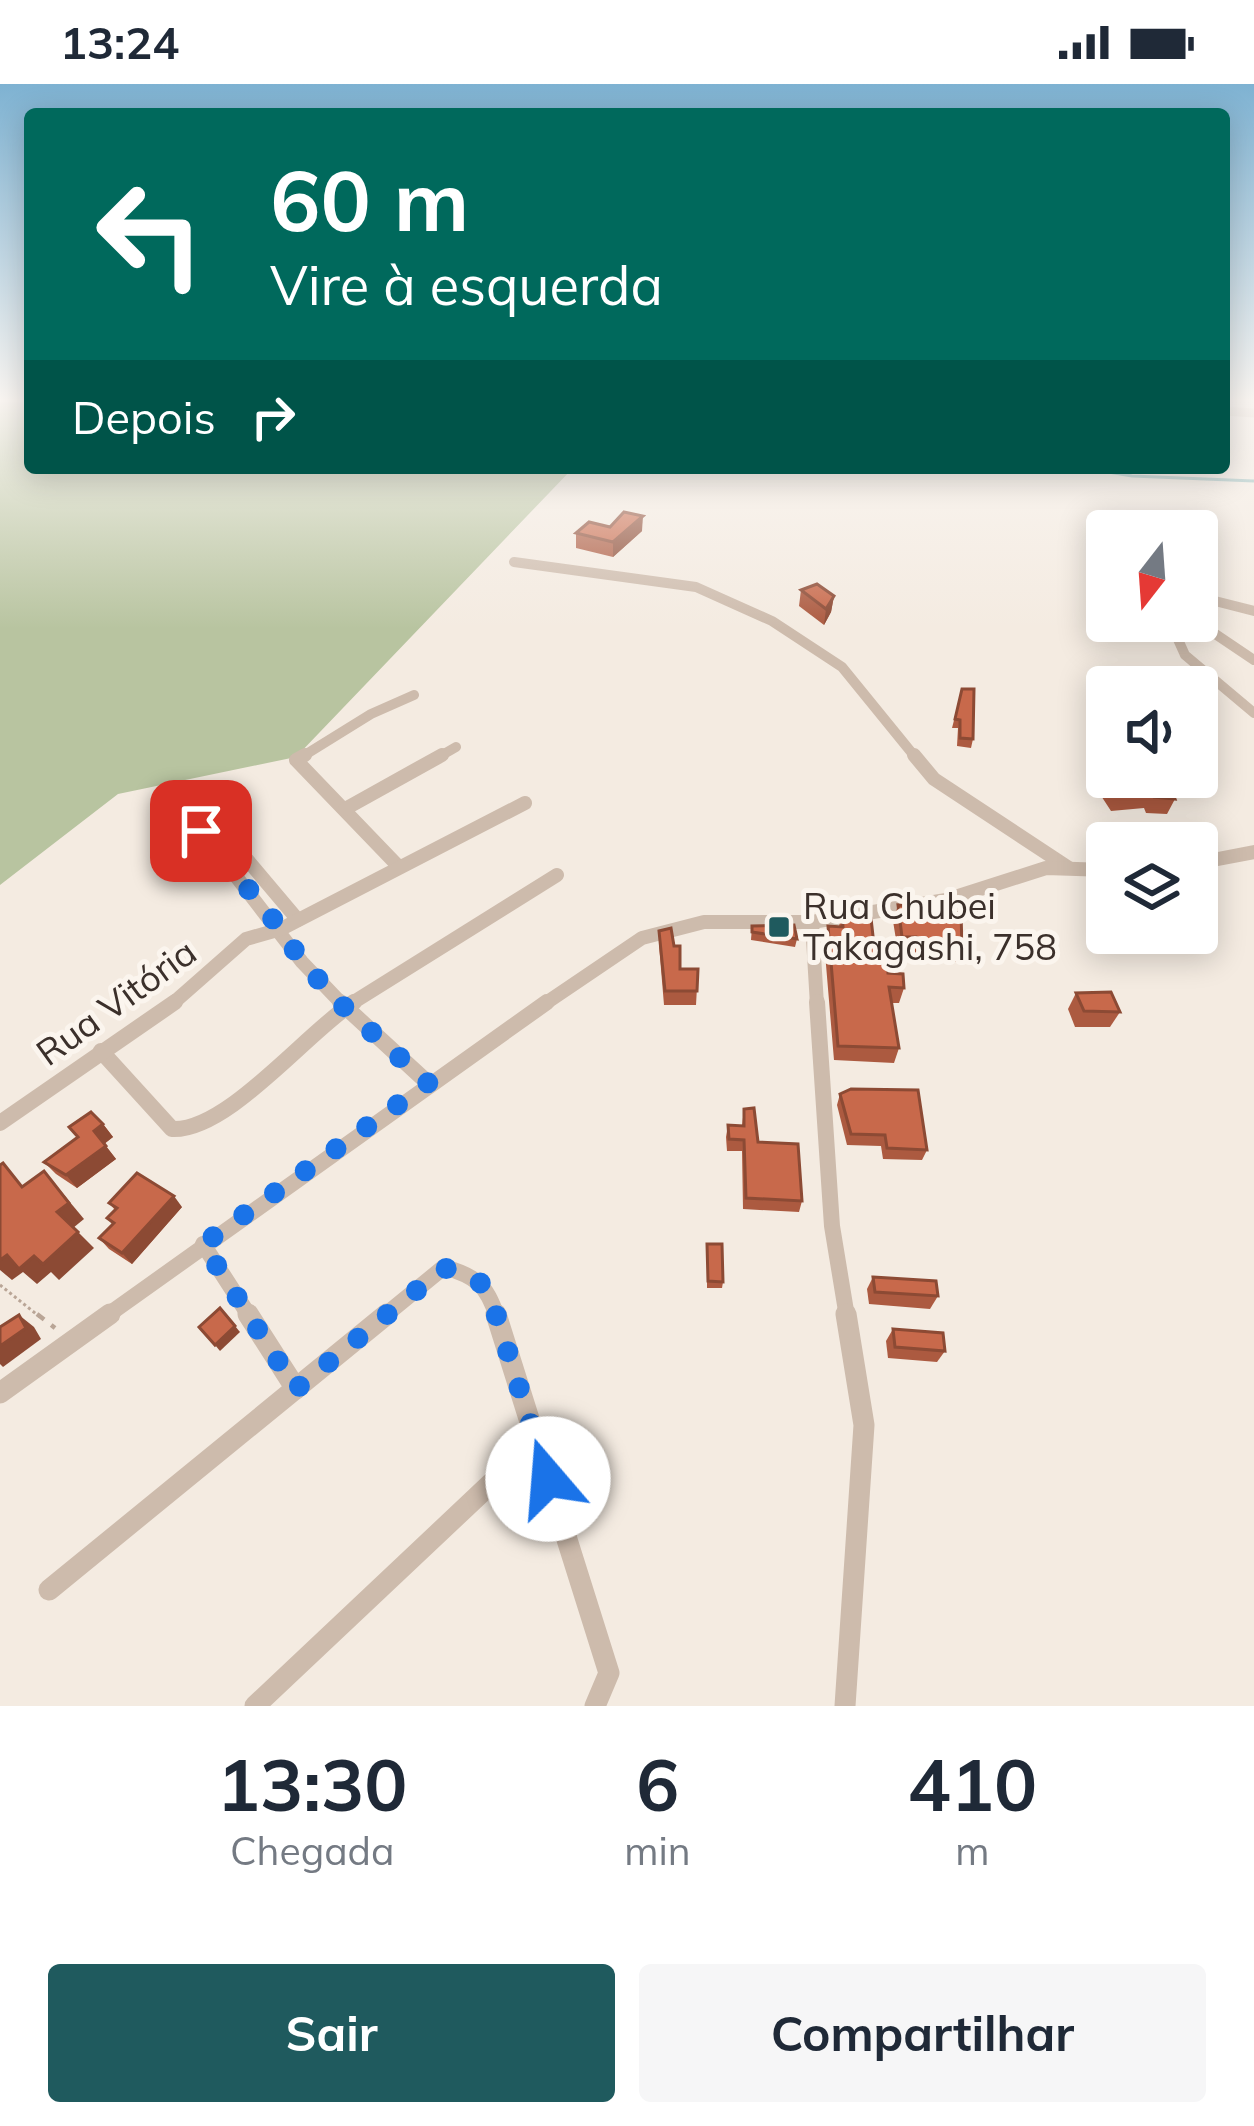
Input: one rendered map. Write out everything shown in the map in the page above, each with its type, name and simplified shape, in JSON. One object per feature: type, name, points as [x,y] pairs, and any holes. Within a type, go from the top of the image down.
[{"type":"street","points":[[514,562],[696,587],[772,621],[851,676],[934,779],[1069,868]]},
{"type":"street","points":[[1218,603],[1254,611]]},
{"type":"street","points":[[1218,636],[1254,660]]},
{"type":"street","points":[[1179,642],[1185,655],[1254,713]]},
{"type":"street","points":[[399,867],[298,764],[298,756],[414,695]]},
{"type":"street","points":[[345,808],[456,747]]},
{"type":"street","name":"Rua Vitória","points":[[0,1124],[174,1005],[246,939],[281,929],[525,803]]},
{"type":"street","points":[[217,824],[298,920]]},
{"type":"street","points":[[201,831],[302,962],[428,1083]]},
{"type":"street","points":[[1218,859],[1254,852]]},
{"type":"street","points":[[0,1393],[428,1083],[642,938],[704,922],[812,922],[946,900],[1034,871],[1086,869]]},
{"type":"street","points":[[101,1052],[172,1130],[184,1133],[283,1065],[345,1008],[557,875]]},
{"type":"street","points":[[812,922],[832,1226],[864,1424],[845,1706]]},
{"type":"street","points":[[203,1244],[296,1389]]},
{"type":"street","points":[[49,1590],[444,1268],[469,1274],[488,1289],[609,1672],[595,1706]]},
{"type":"street","points":[[255,1706],[536,1441]]},
{"type":"path","points":[[0,1285],[71,1340]]},
{"type":"green space","points":[[0,478],[564,478],[296,757],[118,794],[0,885]]},
{"type":"building","points":[[624,512],[643,516],[613,542],[576,533],[589,522],[610,527]]},
{"type":"building","points":[[817,584],[834,596],[826,609],[801,590]]},
{"type":"building","points":[[962,689],[974,689],[973,739],[960,738],[960,720],[955,719]]},
{"type":"building","points":[[949,900],[951,912],[961,913],[962,947],[902,937],[898,905],[925,907]]},
{"type":"building","points":[[842,915],[871,918],[875,954],[886,954],[888,973],[903,974],[904,988],[889,987],[899,1048],[838,1046],[828,926],[843,927]]},
{"type":"building","points":[[794,925],[797,939],[752,932],[752,926]]},
{"type":"building","points":[[671,928],[674,946],[680,946],[680,969],[698,969],[697,991],[665,991],[659,931]]},
{"type":"building","points":[[1111,992],[1120,1012],[1084,1011],[1076,993]]},
{"type":"building","points":[[851,1089],[918,1090],[927,1150],[887,1148],[885,1135],[851,1134],[840,1094]]},
{"type":"building","points":[[754,1108],[758,1142],[798,1144],[802,1201],[746,1198],[744,1140],[729,1139],[728,1125],[744,1126],[744,1109]]},
{"type":"building","points":[[91,1112],[103,1124],[94,1131],[106,1146],[66,1175],[44,1162],[78,1137],[69,1127]]},
{"type":"building","points":[[3,1163],[22,1187],[44,1171],[69,1203],[57,1212],[78,1232],[43,1264],[34,1256],[19,1269],[7,1255],[0,1260]]},
{"type":"building","points":[[137,1173],[174,1196],[122,1253],[99,1238],[114,1223],[107,1218],[117,1208],[109,1203]]},
{"type":"building","points":[[707,1244],[722,1244],[723,1282],[708,1281]]},
{"type":"building","points":[[873,1277],[936,1281],[938,1296],[875,1292]]},
{"type":"building","points":[[220,1308],[235,1326],[215,1345],[199,1327]]},
{"type":"building","points":[[19,1315],[26,1328],[0,1346],[0,1327]]},
{"type":"building","points":[[893,1329],[943,1333],[945,1351],[895,1347]]},
{"type":"waterway","points":[[1173,478],[1254,481]]},
{"type":"place","name":"Rua Chubei Takagashi, 758","points":[[779,927]]},
{"type":"route","points":[[201,831],[302,962],[428,1083],[203,1244],[296,1389],[444,1268],[469,1274],[488,1289],[548,1479]]}]
